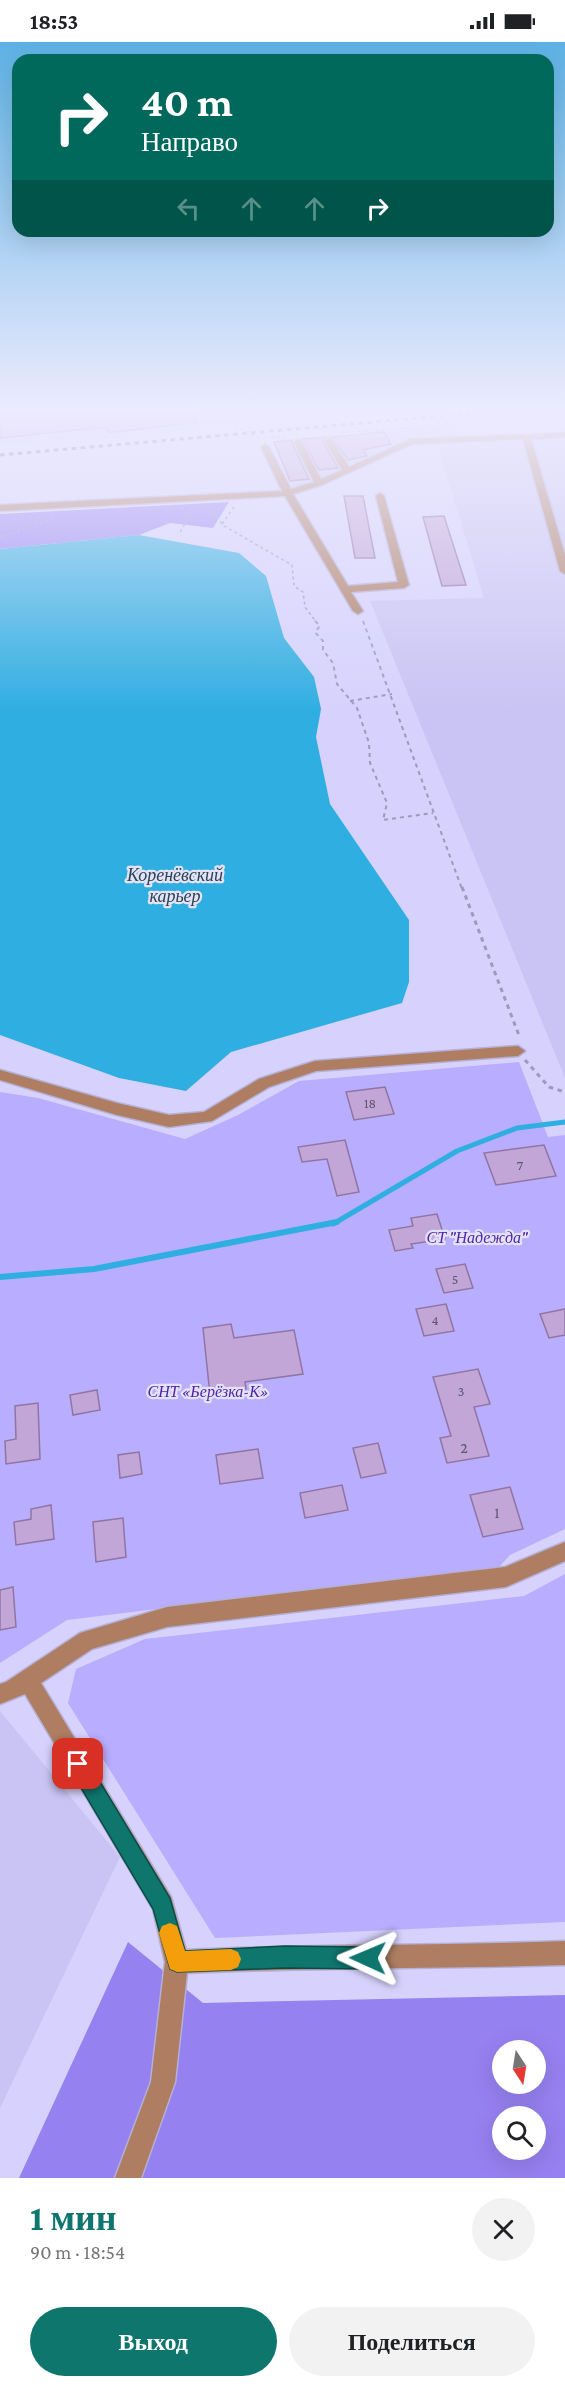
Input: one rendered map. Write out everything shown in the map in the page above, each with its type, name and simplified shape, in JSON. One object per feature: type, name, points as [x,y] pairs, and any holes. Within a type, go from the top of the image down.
[{"type":"street","points":[[299,512],[358,611]]},
{"type":"street","points":[[345,589],[404,585],[384,512]]},
{"type":"street","points":[[548,512],[565,572]]},
{"type":"street","points":[[0,1075],[117,1109],[169,1120],[207,1117],[264,1083],[315,1066],[518,1051]]},
{"type":"street","points":[[0,1694],[11,1691],[87,1640],[167,1617],[506,1577],[565,1551]]},
{"type":"street","points":[[28,1680],[163,1905],[177,1962],[163,2082],[128,2178]]},
{"type":"street","points":[[177,1962],[285,1957],[430,1959],[565,1953]]},
{"type":"path","points":[[0,537],[8,537],[27,526],[48,523],[53,519],[52,512]]},
{"type":"path","points":[[180,532],[190,512]]},
{"type":"path","points":[[211,512],[215,520],[280,554],[292,565],[294,586],[303,592],[302,602],[306,612],[320,626],[315,632],[323,641],[323,650],[333,663],[337,684],[357,708],[362,729],[369,743],[370,763],[387,803],[383,820],[432,813]]},
{"type":"path","points":[[222,524],[230,512]]},
{"type":"path","points":[[358,611],[392,693],[432,813],[520,1039],[518,1051],[549,1087],[565,1092]]},
{"type":"path","points":[[350,701],[392,693]]},
{"type":"shaded area","points":[[44,512],[223,512],[213,528],[170,523],[139,535],[0,549],[0,514]]},
{"type":"shaded area","points":[[458,512],[565,512],[565,1078],[370,601],[484,598]]},
{"type":"shaded area","points":[[0,1711],[120,1857],[0,2108]]},
{"type":"shaded area","points":[[128,1942],[203,2003],[565,1995],[565,2178],[19,2178]]},
{"type":"green space","name":"СНТ «Берёзка-К»","points":[[519,1062],[548,1137],[565,1135],[565,1529],[510,1555],[499,1567],[67,1620],[0,1663],[0,1092],[38,1098],[185,1139],[238,1115],[299,1081]]},
{"type":"green space","points":[[565,1574],[565,1922],[215,1938],[68,1703],[76,1669],[145,1639],[524,1596]]},
{"type":"water","name":"Коренёвский карьер","points":[[139,535],[239,553],[266,576],[284,638],[314,677],[321,709],[316,737],[330,804],[409,920],[409,982],[402,1003],[231,1052],[186,1091],[119,1078],[0,1035],[0,549]]},
{"type":"building","points":[[347,512],[366,512],[375,558],[355,558]]},
{"type":"building","points":[[444,516],[466,585],[442,586],[423,517]]},
{"type":"building","points":[[385,1087],[394,1114],[354,1120],[346,1092]]},
{"type":"building","points":[[345,1140],[359,1192],[337,1196],[327,1159],[302,1162],[298,1147]]},
{"type":"building","points":[[544,1145],[556,1176],[496,1185],[484,1153]]},
{"type":"building","points":[[437,1214],[445,1239],[411,1244],[413,1248],[395,1251],[389,1230],[413,1226],[411,1218]]},
{"type":"building","points":[[465,1264],[473,1288],[444,1293],[436,1269]]},
{"type":"building","points":[[446,1304],[454,1331],[424,1336],[416,1309]]},
{"type":"building","points":[[565,1309],[565,1335],[549,1338],[540,1314]]},
{"type":"building","points":[[231,1324],[234,1338],[294,1330],[303,1374],[245,1382],[246,1389],[210,1395],[203,1328]]},
{"type":"building","points":[[478,1369],[490,1404],[474,1407],[489,1456],[447,1463],[440,1438],[451,1436],[433,1377]]},
{"type":"building","points":[[97,1390],[100,1410],[73,1415],[70,1395]]},
{"type":"building","points":[[38,1403],[40,1459],[6,1464],[5,1441],[16,1439],[15,1406]]},
{"type":"building","points":[[378,1443],[386,1473],[361,1478],[353,1448]]},
{"type":"building","points":[[258,1449],[263,1478],[220,1484],[216,1455]]},
{"type":"building","points":[[139,1452],[142,1474],[120,1478],[118,1455]]},
{"type":"building","points":[[342,1485],[348,1510],[305,1518],[300,1493]]},
{"type":"building","points":[[510,1487],[523,1529],[483,1537],[470,1495]]},
{"type":"building","points":[[51,1505],[54,1539],[16,1545],[14,1522],[31,1519],[31,1509]]},
{"type":"building","points":[[123,1518],[126,1557],[96,1562],[93,1522]]},
{"type":"building","points":[[13,1587],[16,1627],[0,1630],[0,1590]]},
{"type":"waterway","points":[[336,1222],[457,1151],[517,1128],[565,1122]]},
{"type":"waterway","points":[[0,1277],[94,1269],[336,1222]]},
{"type":"slow traffic","points":[[170,1933],[177,1962],[231,1959]]},
{"type":"route","points":[[78,1764],[163,1905],[177,1962],[285,1957],[368,1958]]},
{"type":"park label","name":"СТ \"Надежда\"","points":[[477,1237]]}]
